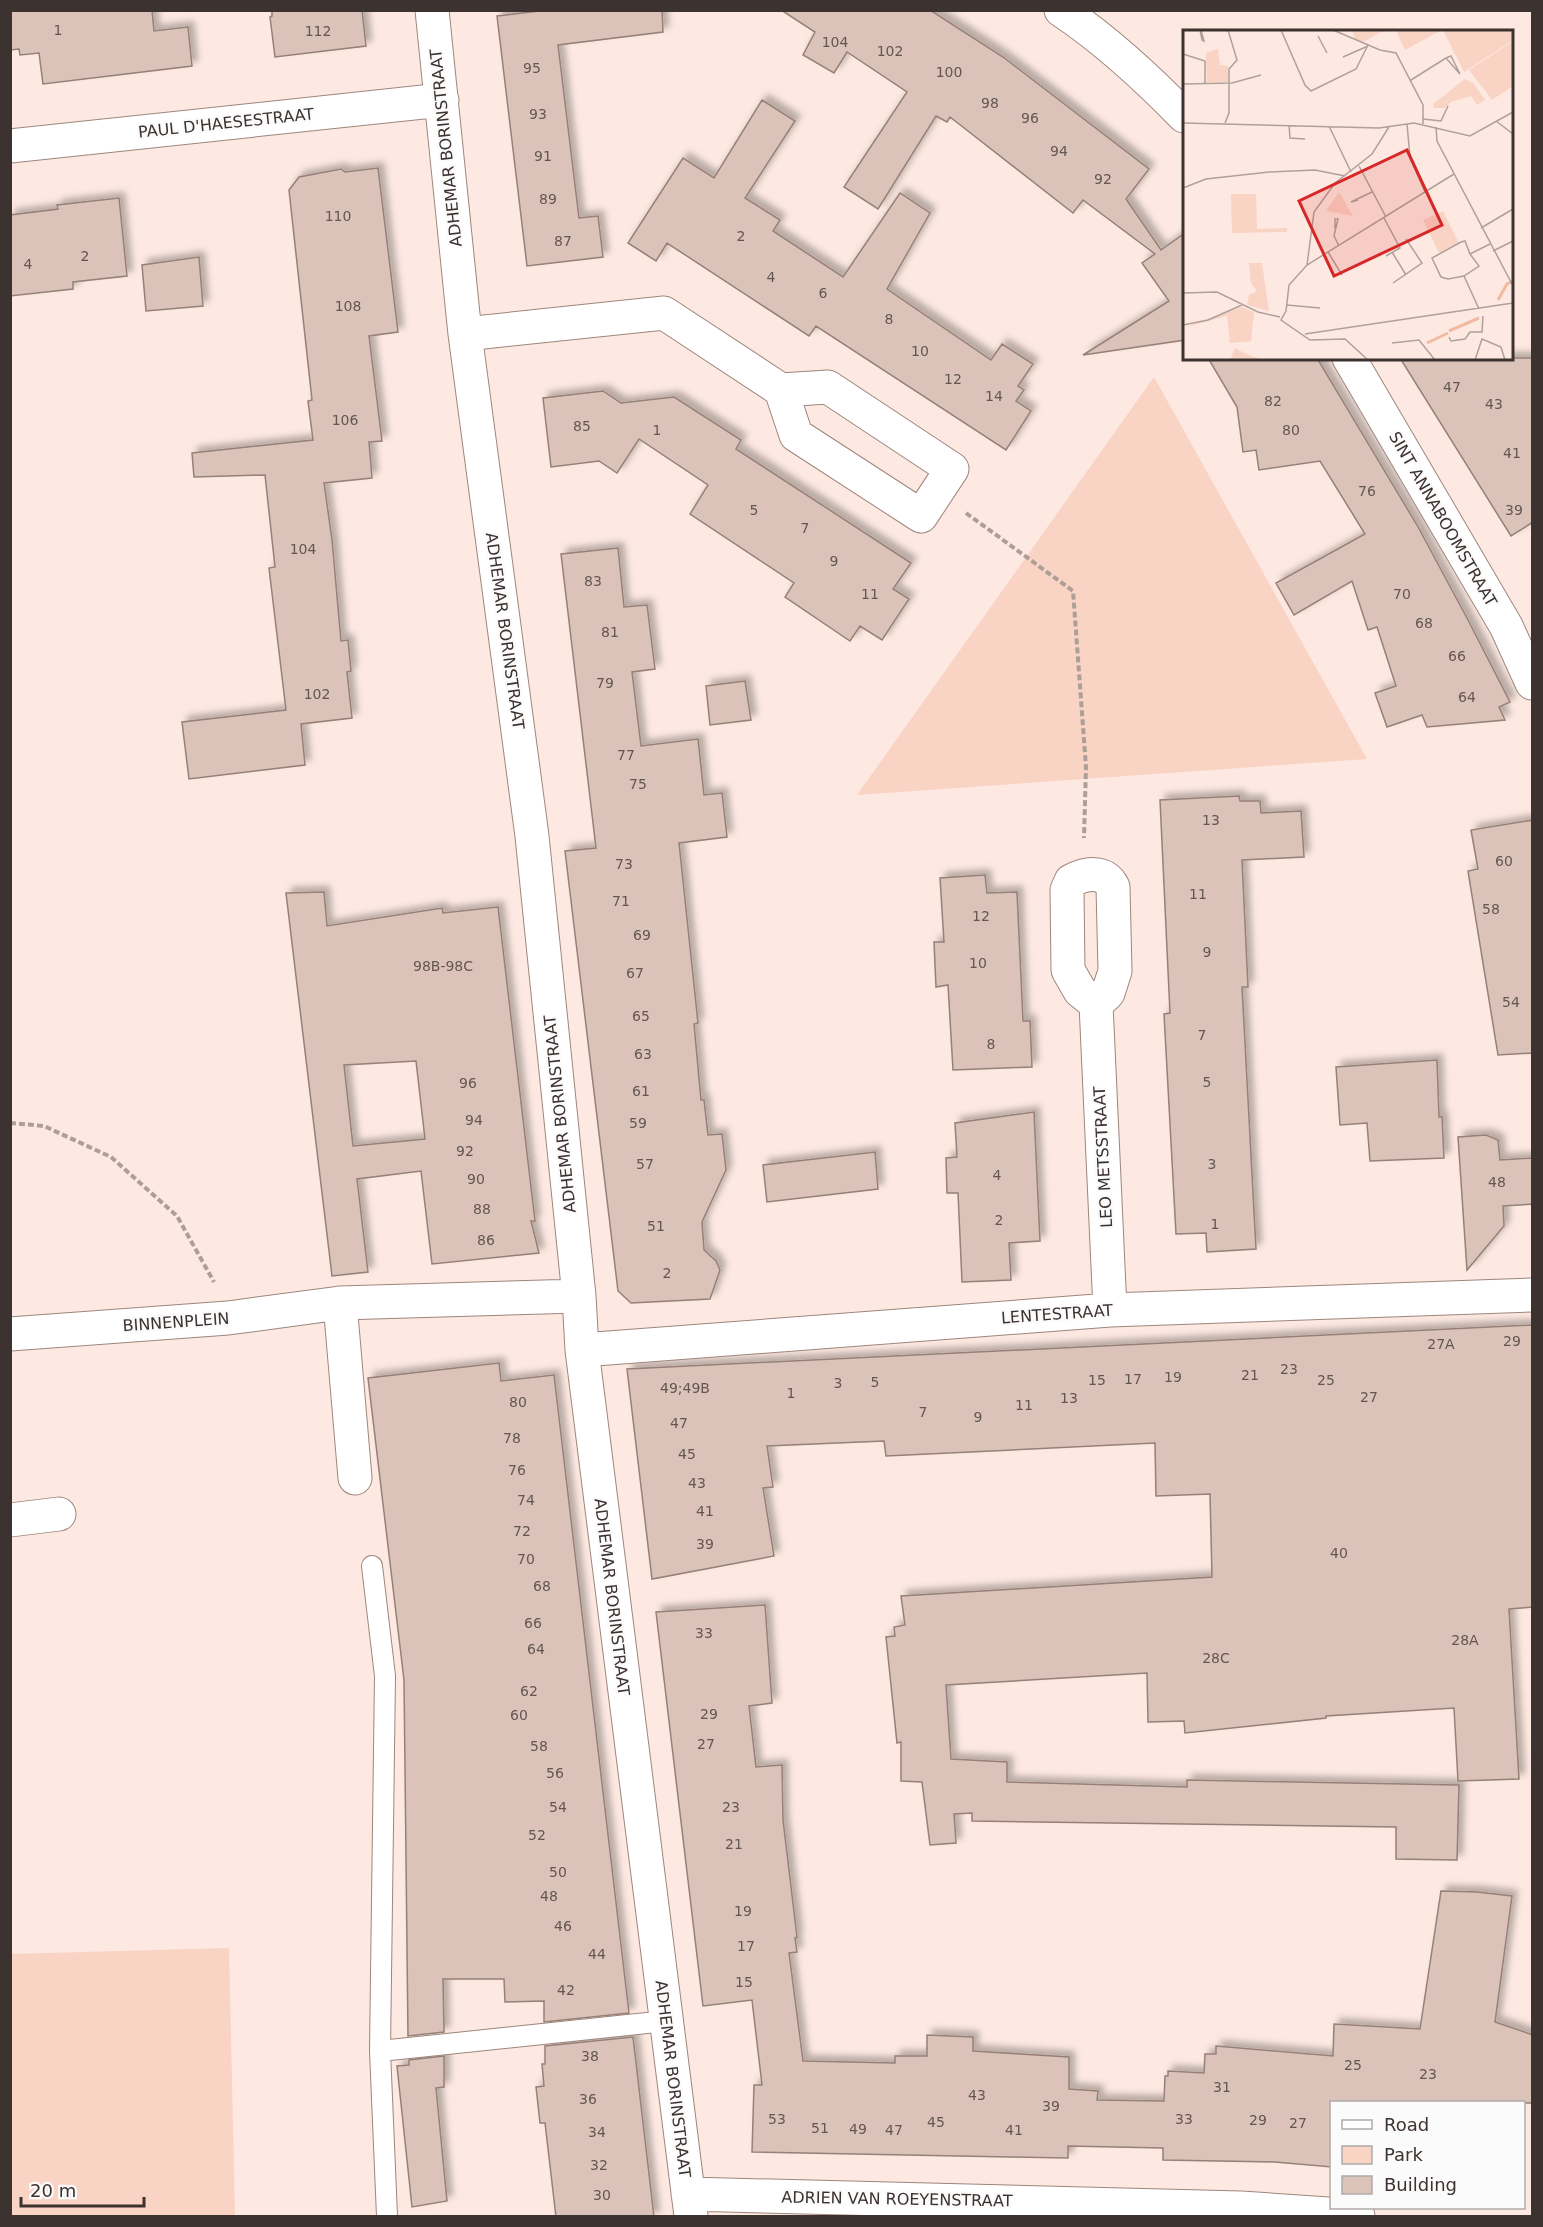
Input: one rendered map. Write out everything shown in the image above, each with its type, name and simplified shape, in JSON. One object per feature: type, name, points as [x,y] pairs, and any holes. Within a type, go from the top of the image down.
[{"type":"street","name":"ADHEMAR BORINSTRAAT","points":[[432,10],[465,334],[532,836],[579,1296],[582,1350],[689,2205]]},
{"type":"street","points":[[1061,10],[1084,25],[1156,87],[1183,114]]},
{"type":"street","name":"PAUL D'HAESESTRAAT","points":[[10,146],[442,100]]},
{"type":"street","points":[[465,334],[664,313],[781,390],[828,387],[952,469],[921,516],[796,435],[781,390]]},
{"type":"street","name":"SINT ANNABOOMSTRAAT","points":[[1350,360],[1506,626],[1533,683]]},
{"type":"street","points":[[1100,874],[1109,879],[1113,887],[1115,971],[1108,993],[1096,1004],[1080,990],[1068,970],[1067,890],[1071,881],[1080,876],[1100,874]]},
{"type":"street","name":"LEO METSSTRAAT","points":[[1096,1004],[1110,1310]]},
{"type":"street","name":"LENTESTRAAT","points":[[582,1350],[1110,1310],[1533,1295]]},
{"type":"street","name":"BINNENPLEIN","points":[[10,1334],[228,1318],[340,1303],[579,1296]]},
{"type":"street","points":[[340,1303],[355,1478]]},
{"type":"street","points":[[10,1520],[60,1514]]},
{"type":"street","name":"ADRIEN VAN ROEYENSTRAAT","points":[[689,2205],[1241,2208],[1358,2217]]},
{"type":"lane","points":[[372,1566],[385,1676],[380,2051],[387,2217]]},
{"type":"lane","points":[[380,2051],[666,2021]]},
{"type":"path","points":[[937,492],[1073,591],[1086,767],[1083,853],[1071,881]]},
{"type":"path","points":[[10,1123],[44,1126],[111,1157],[177,1216],[214,1282],[228,1318]]},
{"type":"green space","points":[[1154,377],[1367,759],[857,795]]},
{"type":"green space","points":[[229,1948],[235,2216],[11,2216],[11,1954]]},
{"type":"building","points":[[10,10],[152,10],[154,31],[188,27],[192,66],[43,84],[39,53],[20,55],[19,49],[10,50]]},
{"type":"building","points":[[272,10],[362,10],[366,46],[275,57],[270,17]]},
{"type":"building","points":[[548,10],[662,10],[663,32],[558,45],[579,218],[598,216],[603,257],[527,266],[497,16]]},
{"type":"building","points":[[781,10],[930,10],[1003,57],[1149,169],[1126,199],[1161,250],[1183,234],[1183,340],[1083,355],[1169,301],[1142,263],[1155,254],[1083,200],[1073,213],[950,117],[947,122],[936,116],[878,209],[844,187],[907,92],[847,52],[834,73],[803,55],[815,32]]},
{"type":"building","points":[[762,100],[795,121],[745,198],[780,220],[773,231],[843,277],[900,193],[930,213],[887,289],[991,360],[1002,344],[1033,364],[1018,386],[1024,390],[1016,401],[1031,411],[1006,450],[816,326],[809,336],[667,243],[656,261],[628,243],[683,158],[714,178]]},
{"type":"building","points":[[378,168],[398,332],[369,336],[382,441],[369,442],[372,478],[324,483],[332,540],[341,641],[348,640],[351,671],[347,672],[352,718],[301,724],[305,765],[189,779],[182,722],[286,710],[269,568],[275,567],[265,475],[194,477],[192,453],[313,440],[308,401],[312,400],[289,190],[299,177],[341,169],[345,172]]},
{"type":"building","points":[[119,198],[127,276],[73,282],[73,289],[10,296],[10,215],[58,209],[57,205]]},
{"type":"building","points":[[199,257],[203,306],[146,311],[142,265]]},
{"type":"building","points":[[1533,358],[1533,522],[1511,536],[1401,360]]},
{"type":"building","points":[[1209,360],[1318,360],[1417,525],[1468,620],[1510,702],[1499,707],[1505,720],[1427,727],[1422,715],[1387,727],[1375,693],[1396,686],[1377,627],[1368,630],[1352,581],[1294,615],[1276,583],[1365,534],[1320,461],[1259,470],[1256,450],[1243,452],[1237,407]]},
{"type":"building","points":[[603,391],[621,403],[674,397],[741,440],[736,449],[911,563],[893,589],[909,599],[882,640],[860,626],[850,641],[785,597],[794,583],[690,514],[708,485],[639,439],[617,473],[599,461],[551,467],[543,398]]},
{"type":"building","points":[[618,548],[624,607],[647,605],[655,669],[632,672],[641,746],[698,739],[704,795],[722,793],[727,837],[679,843],[698,1023],[694,1024],[701,1100],[704,1100],[708,1135],[722,1134],[726,1170],[702,1222],[704,1250],[716,1261],[720,1270],[710,1299],[631,1303],[618,1291],[565,851],[596,848],[561,554]]},
{"type":"building","points":[[745,681],[751,720],[710,725],[706,686]]},
{"type":"building","points":[[1239,796],[1240,801],[1260,801],[1261,813],[1301,811],[1304,857],[1242,860],[1248,987],[1242,987],[1256,1249],[1207,1252],[1206,1233],[1176,1234],[1164,1014],[1170,1013],[1160,800]]},
{"type":"building","points":[[1533,820],[1533,1053],[1498,1055],[1468,871],[1478,869],[1471,830]]},
{"type":"building","points":[[985,875],[987,893],[1017,892],[1023,1021],[1030,1021],[1032,1067],[953,1070],[948,985],[936,987],[934,942],[944,942],[940,878]]},
{"type":"building","points":[[324,892],[327,926],[442,908],[443,913],[498,907],[535,1221],[531,1221],[539,1253],[432,1264],[421,1171],[357,1179],[368,1272],[332,1276],[286,893]],"holes":[[[416,1061],[425,1139],[353,1146],[344,1065]]]},
{"type":"building","points":[[1437,1060],[1439,1117],[1442,1117],[1444,1158],[1370,1161],[1367,1123],[1340,1125],[1336,1067]]},
{"type":"building","points":[[1034,1112],[1040,1241],[1009,1243],[1011,1280],[962,1282],[958,1193],[947,1193],[946,1158],[957,1157],[955,1123]]},
{"type":"building","points":[[1486,1135],[1498,1140],[1500,1160],[1533,1158],[1533,1204],[1503,1206],[1504,1226],[1467,1270],[1458,1137]]},
{"type":"building","points":[[875,1152],[878,1189],[767,1202],[763,1165]]},
{"type":"building","points":[[1533,1325],[1533,1607],[1509,1609],[1519,1779],[1458,1781],[1454,1708],[1326,1716],[1326,1718],[1185,1733],[1184,1721],[1148,1722],[1147,1673],[946,1685],[951,1759],[1007,1762],[1007,1782],[1187,1787],[1187,1780],[1459,1785],[1457,1860],[1396,1859],[1396,1827],[972,1821],[972,1813],[954,1814],[956,1843],[930,1845],[922,1782],[901,1781],[901,1742],[897,1743],[886,1637],[895,1636],[894,1627],[905,1625],[901,1596],[1212,1577],[1210,1494],[1156,1496],[1155,1443],[886,1456],[884,1441],[767,1446],[773,1487],[763,1488],[774,1556],[652,1579],[627,1369]]},
{"type":"building","points":[[499,1363],[501,1381],[554,1375],[629,2013],[544,2022],[544,2001],[505,2002],[504,1979],[443,1979],[444,2032],[408,2036],[404,1680],[368,1378]]},
{"type":"building","points":[[765,1605],[772,1703],[749,1706],[756,1767],[782,1765],[783,1820],[797,1937],[795,1938],[797,1952],[789,1953],[803,2061],[895,2063],[895,2056],[927,2056],[927,2035],[973,2037],[973,2051],[1069,2057],[1069,2089],[1098,2091],[1097,2100],[1164,2101],[1165,2076],[1168,2076],[1168,2071],[1204,2073],[1205,2054],[1216,2054],[1216,2046],[1333,2056],[1334,2024],[1420,2029],[1441,1891],[1477,1892],[1512,1896],[1495,2022],[1533,2035],[1533,2103],[1525,2103],[1525,2101],[1330,2101],[1330,2167],[1275,2162],[1163,2160],[1163,2148],[1068,2146],[1068,2158],[752,2152],[754,2085],[762,2085],[752,2000],[703,2006],[656,1612]]},
{"type":"building","points":[[633,2037],[654,2217],[556,2217],[545,2123],[540,2123],[536,2087],[544,2086],[542,2064],[545,2064],[545,2046]]},
{"type":"building","points":[[444,2056],[444,2087],[436,2088],[447,2201],[412,2207],[397,2066],[409,2065],[409,2060]]}]
